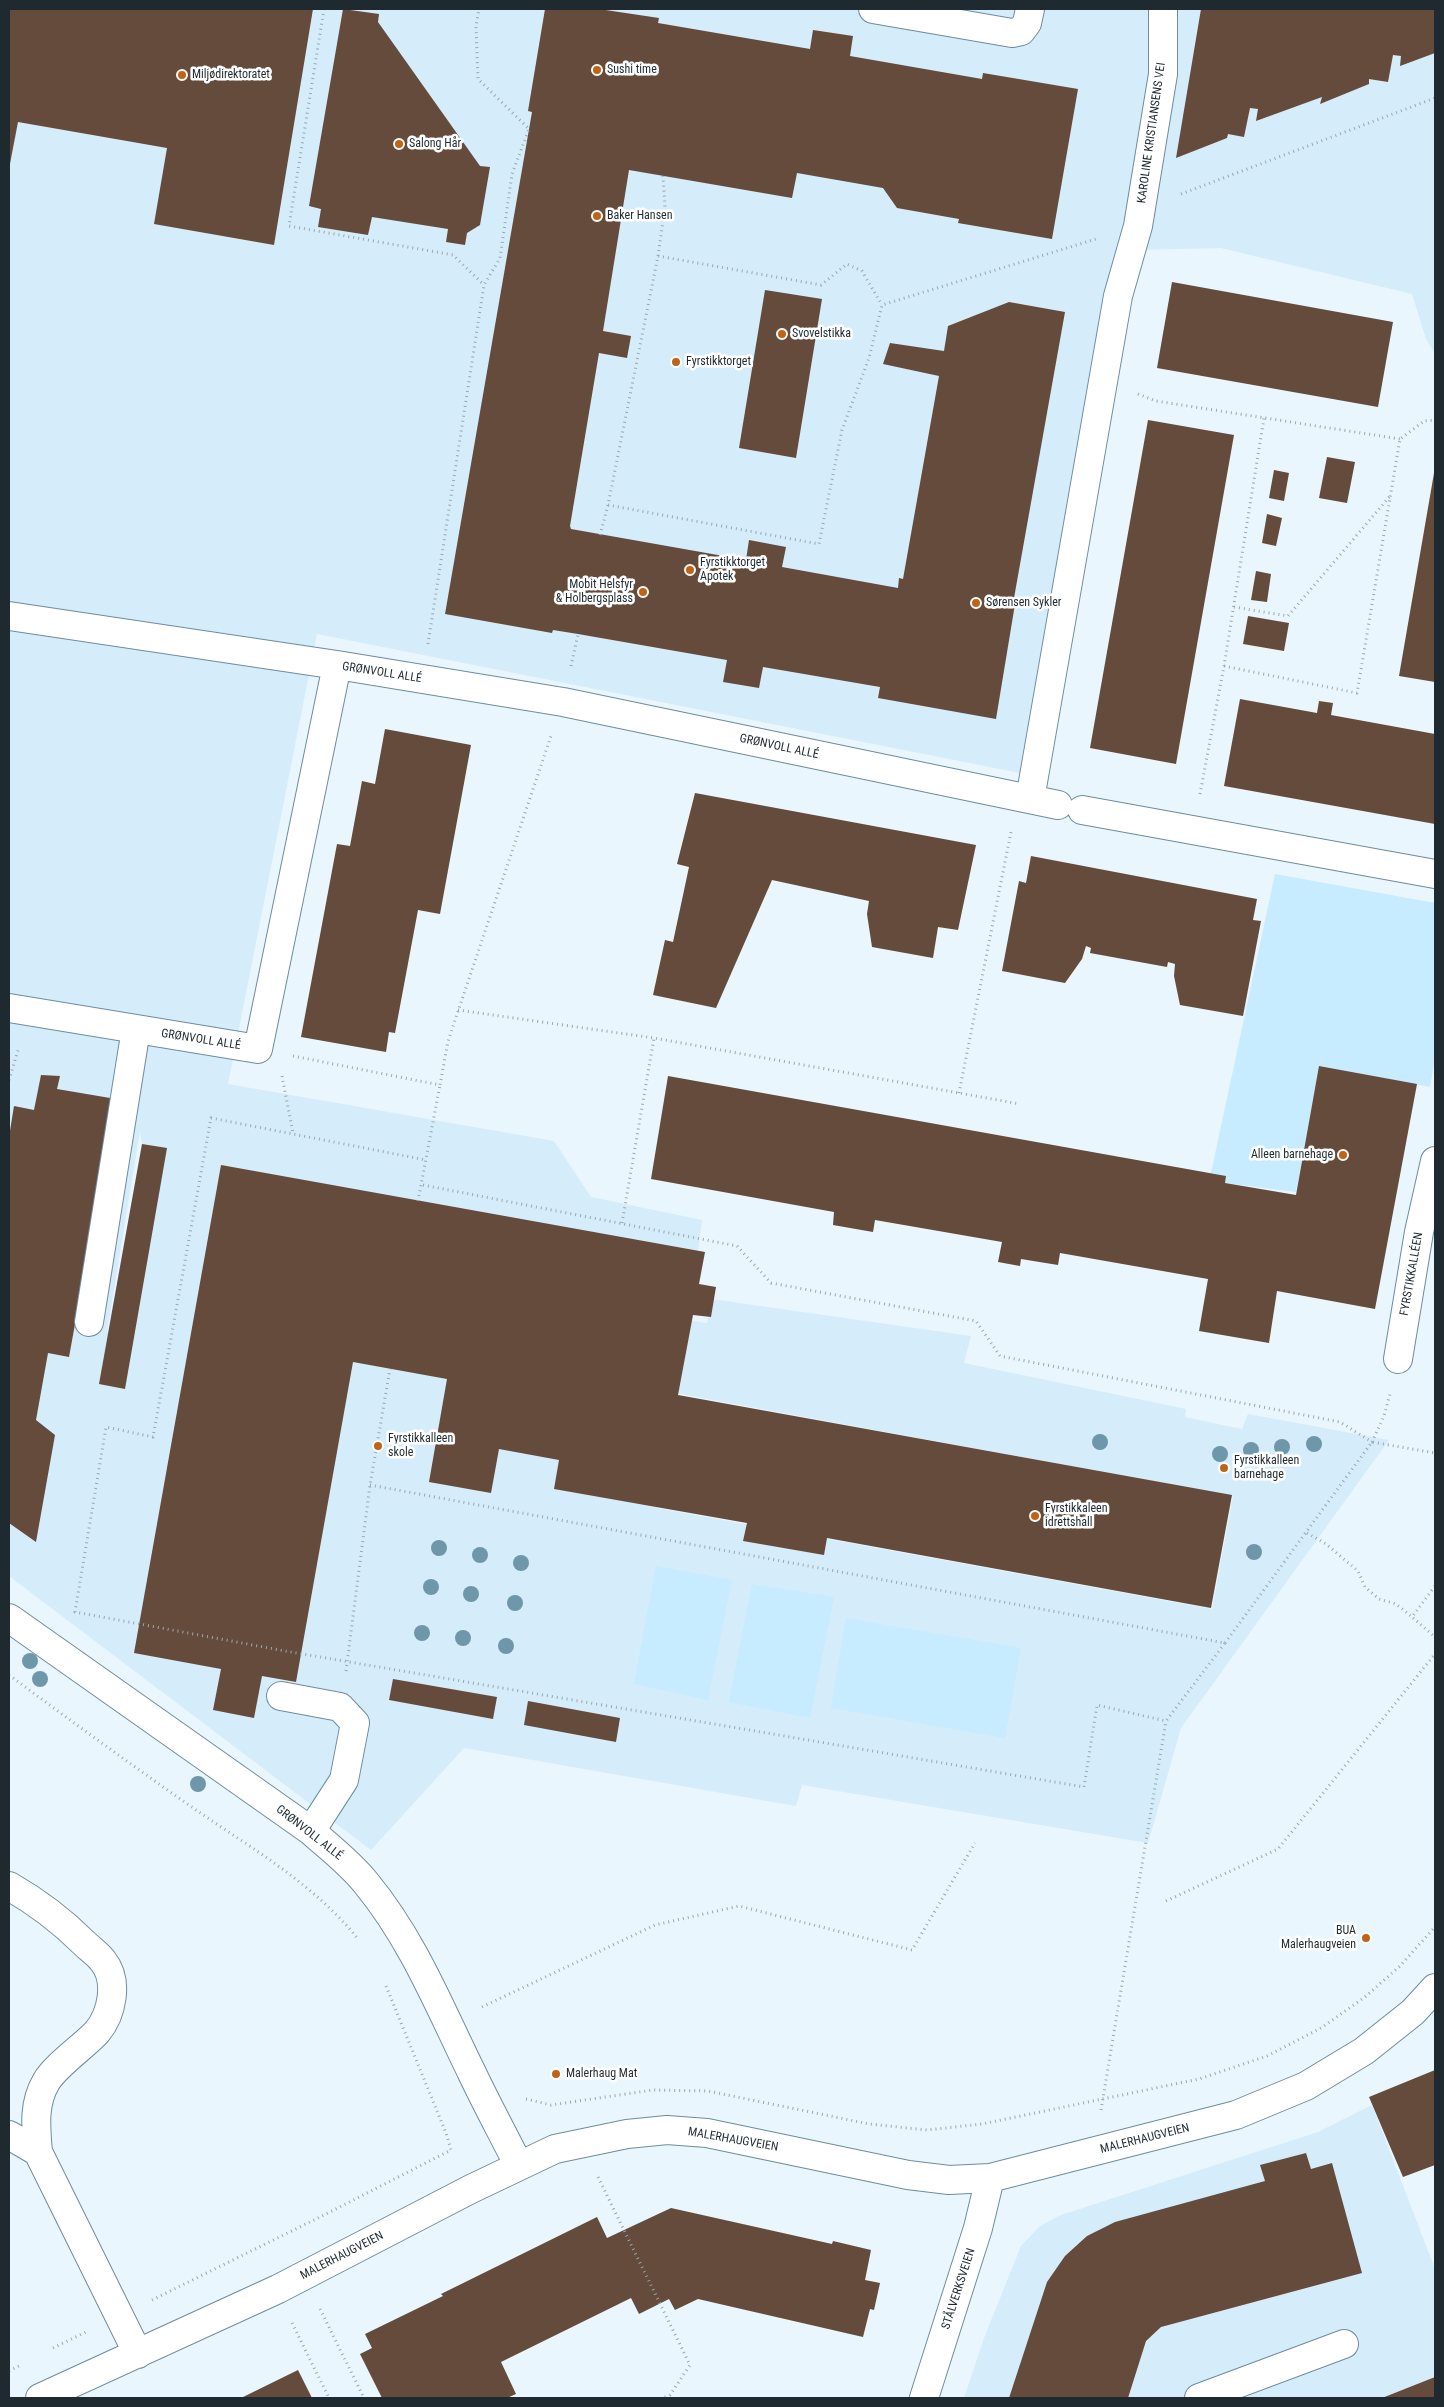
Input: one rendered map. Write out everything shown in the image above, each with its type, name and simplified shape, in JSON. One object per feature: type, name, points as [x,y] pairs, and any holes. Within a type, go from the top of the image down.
[{"type":"street","points":[[873,9],[1012,33],[1021,31],[1027,23],[1030,9]]},
{"type":"street","name":"KAROLINE KRISTIANSENS VEI","points":[[1024,798],[1118,296],[1138,226],[1163,74],[1163,9]]},
{"type":"street","points":[[9,616],[337,665]]},
{"type":"street","name":"GRØNVOLL ALLÉ","points":[[9,1008],[258,1049],[337,665],[563,702],[1024,798],[1192,831],[1435,874]]},
{"type":"street","points":[[89,1322],[136,1029]]},
{"type":"street","name":"FYRSTIKKALLÉEN","points":[[1398,1359],[1420,1232],[1435,1161]]},
{"type":"street","name":"GRØNVOLL ALLÉ","points":[[9,1618],[311,1831],[344,1860],[366,1883],[406,1939],[425,1973],[471,2071],[519,2166]]},
{"type":"street","points":[[280,1696],[340,1707],[356,1722],[344,1780],[311,1831]]},
{"type":"street","points":[[9,1886],[58,1917],[104,1962],[111,1978],[112,2000],[107,2017],[97,2031],[46,2081],[39,2098],[35,2120],[38,2152],[138,2354]]},
{"type":"street","name":"MALERHAUGVEIEN","points":[[40,2398],[278,2290],[555,2149],[627,2134],[667,2130],[706,2133],[908,2175],[949,2180],[990,2178],[1236,2115],[1306,2086],[1364,2051],[1413,2012],[1435,1988]]},
{"type":"street","points":[[9,2135],[38,2152]]},
{"type":"street","name":"STÅLVERKSVEIEN","points":[[924,2398],[978,2228],[990,2178]]},
{"type":"street","points":[[1199,2398],[1344,2344]]},
{"type":"path","points":[[324,9],[289,226],[454,255],[484,285]]},
{"type":"path","points":[[422,680],[484,285],[500,258],[512,174],[529,129],[478,79],[476,26],[479,9]]},
{"type":"path","points":[[600,535],[608,505],[658,256],[665,207],[663,176]]},
{"type":"path","points":[[658,256],[821,285],[847,264],[862,272],[882,305]]},
{"type":"path","points":[[1103,383],[1156,401],[1400,439]]},
{"type":"path","points":[[1192,831],[1224,666],[1264,418]]},
{"type":"path","points":[[1224,666],[1357,694],[1400,439],[1424,421],[1435,420]]},
{"type":"path","points":[[608,505],[819,544],[842,430]]},
{"type":"path","points":[[1234,607],[1288,616],[1391,494]]},
{"type":"path","points":[[418,1200],[448,1040],[563,702]]},
{"type":"path","points":[[960,1093],[1024,798]]},
{"type":"path","points":[[458,1010],[654,1038],[1020,1104]]},
{"type":"path","points":[[622,1224],[654,1038]]},
{"type":"path","points":[[9,1080],[20,1041]]},
{"type":"path","points":[[258,1049],[440,1085]]},
{"type":"path","points":[[282,1075],[293,1133]]},
{"type":"path","points":[[426,1160],[211,1118],[153,1437],[106,1427],[75,1612],[1084,1787],[1096,1705],[1166,1722]]},
{"type":"path","points":[[422,1185],[738,1246],[771,1283],[976,1321],[1000,1356],[1340,1422],[1372,1442],[1435,1453]]},
{"type":"path","points":[[1094,2151],[1166,1722],[1307,1533],[1372,1442],[1384,1416],[1398,1359]]},
{"type":"path","points":[[340,1707],[370,1485],[390,1368]]},
{"type":"path","points":[[370,1485],[1225,1643]]},
{"type":"path","points":[[1307,1533],[1326,1544],[1358,1571],[1365,1587],[1379,1599],[1396,1604],[1435,1637]]},
{"type":"path","points":[[1412,1617],[1435,1586]]},
{"type":"path","points":[[1166,1901],[1278,1850],[1435,1654]]},
{"type":"path","points":[[9,1676],[135,1768],[318,1896],[343,1920],[363,1945]]},
{"type":"path","points":[[474,2010],[655,1925],[739,1906],[912,1950],[975,1843]]},
{"type":"path","points":[[520,2092],[525,2099],[550,2105],[653,2090],[708,2091],[869,2124],[927,2130],[982,2124],[1199,2079],[1267,2056],[1321,2028],[1365,1997],[1400,1966],[1435,1927]]},
{"type":"path","points":[[51,2350],[451,2150],[446,2133],[385,1983]]},
{"type":"path","points":[[595,2170],[690,2365],[670,2395],[662,2398]]},
{"type":"path","points":[[316,2302],[364,2398]]},
{"type":"path","points":[[288,2316],[329,2398]]},
{"type":"path","points":[[9,2371],[26,2362]]},
{"type":"shaded area","points":[[9,9],[1435,9],[1435,354],[1426,339],[1412,294],[1221,248],[1133,250],[1020,773],[317,634],[228,1084],[554,1141],[591,1197],[702,1220],[689,1320],[707,1323],[711,1299],[971,1336],[964,1363],[1186,1409],[1185,1417],[1242,1429],[1248,1414],[1389,1440],[1181,1728],[1148,1843],[802,1785],[796,1806],[464,1748],[371,1850],[9,1576]],"holes":[[[140,1131],[142,1144],[107,1332]],[[675,1393],[1233,1496],[1212,1609],[657,1508]]]},
{"type":"shaded area","points":[[1275,874],[1435,903],[1435,1058],[1430,1087],[1320,1066],[1296,1192],[1225,1183],[1226,1176],[1211,1173]]},
{"type":"shaded area","points":[[656,1566],[732,1580],[708,1700],[634,1684]]},
{"type":"shaded area","points":[[752,1584],[834,1597],[810,1718],[729,1702]]},
{"type":"shaded area","points":[[846,1618],[1021,1648],[1005,1738],[831,1708]]},
{"type":"shaded area","points":[[1372,2105],[1435,2269],[1435,2398],[964,2398],[984,2338],[1021,2246],[1040,2226],[1061,2215],[1318,2132]]},
{"type":"building","points":[[9,9],[313,9],[274,245],[154,224],[167,148],[18,122],[9,169]]},
{"type":"building","points":[[343,9],[379,14],[378,22],[480,166],[490,167],[480,225],[467,233],[465,245],[446,242],[448,229],[372,217],[368,235],[318,227],[321,209],[309,206]]},
{"type":"building","points":[[545,9],[599,9],[659,18],[658,23],[810,49],[813,30],[853,36],[850,56],[982,79],[983,73],[1078,89],[1052,239],[958,223],[959,219],[897,208],[883,188],[797,173],[792,198],[629,170],[603,331],[631,336],[627,358],[599,353],[570,526],[571,529],[746,560],[749,540],[786,547],[782,567],[898,588],[899,578],[903,579],[939,376],[883,364],[890,343],[944,351],[948,326],[1009,302],[1065,312],[1014,598],[1016,598],[996,719],[878,698],[880,687],[763,667],[759,688],[723,682],[727,660],[578,634],[553,630],[552,633],[445,614],[532,112],[528,111]]},
{"type":"building","points":[[1201,9],[1435,9],[1435,53],[1400,66],[1401,56],[1393,55],[1388,82],[1369,79],[1369,84],[1320,104],[1322,97],[1256,121],[1258,109],[1250,108],[1244,137],[1228,134],[1227,138],[1176,158]]},
{"type":"building","points":[[1172,282],[1393,322],[1378,407],[1157,368]]},
{"type":"building","points":[[765,290],[822,299],[796,458],[739,448]]},
{"type":"building","points":[[1148,420],[1234,435],[1176,764],[1090,748]]},
{"type":"building","points":[[1327,457],[1355,462],[1347,503],[1319,498]]},
{"type":"building","points":[[1274,470],[1289,473],[1284,501],[1269,498]]},
{"type":"building","points":[[1435,473],[1435,682],[1399,676]]},
{"type":"building","points":[[1267,514],[1282,518],[1276,546],[1262,543]]},
{"type":"building","points":[[1256,571],[1271,574],[1267,602],[1251,600]]},
{"type":"building","points":[[1248,616],[1289,623],[1284,651],[1243,644]]},
{"type":"building","points":[[1240,699],[1317,713],[1319,701],[1333,703],[1331,715],[1435,734],[1435,824],[1224,786]]},
{"type":"building","points":[[385,729],[471,745],[440,914],[418,910],[395,1033],[389,1032],[386,1052],[301,1037],[337,844],[350,846],[362,781],[375,784]]},
{"type":"building","points":[[695,793],[976,845],[958,930],[938,927],[933,958],[872,947],[867,914],[869,901],[772,880],[716,1008],[653,995],[665,940],[673,942],[689,867],[677,864]]},
{"type":"building","points":[[1031,856],[1257,899],[1253,920],[1261,921],[1243,1016],[1180,1005],[1174,976],[1175,964],[1168,962],[1167,967],[1090,953],[1091,948],[1086,946],[1082,959],[1065,983],[1002,971],[1019,881],[1026,883]]},
{"type":"building","points":[[1319,1066],[1417,1084],[1375,1309],[1277,1291],[1269,1343],[1199,1331],[1208,1279],[1060,1253],[1058,1265],[1021,1259],[1020,1266],[998,1262],[1002,1242],[875,1220],[873,1232],[833,1225],[834,1212],[651,1179],[668,1076],[1226,1176],[1225,1183],[1296,1195]]},
{"type":"building","points":[[41,1075],[60,1076],[57,1089],[116,1099],[69,1357],[48,1353],[36,1420],[55,1435],[36,1542],[9,1523],[9,1137],[14,1106],[34,1110]]},
{"type":"building","points":[[142,1144],[167,1148],[125,1389],[99,1384]]},
{"type":"building","points":[[221,1165],[705,1252],[699,1284],[716,1287],[711,1317],[693,1315],[678,1395],[1232,1495],[1211,1608],[827,1538],[824,1555],[743,1541],[747,1523],[554,1489],[559,1460],[499,1449],[491,1493],[429,1482],[447,1379],[353,1362],[296,1682],[262,1676],[254,1718],[213,1710],[221,1669],[134,1653]]},
{"type":"building","points":[[393,1679],[497,1697],[493,1719],[389,1700]]},
{"type":"building","points":[[528,1701],[620,1718],[616,1742],[524,1725]]},
{"type":"building","points":[[1435,2070],[1435,2165],[1403,2177],[1369,2097]]},
{"type":"building","points":[[1306,2153],[1311,2169],[1332,2163],[1362,2273],[1161,2327],[1146,2341],[1128,2398],[1009,2398],[1047,2282],[1065,2256],[1087,2236],[1115,2222],[1265,2181],[1260,2165]]},
{"type":"building","points":[[671,2208],[832,2244],[833,2241],[871,2250],[865,2280],[880,2283],[874,2310],[870,2309],[863,2337],[698,2299],[675,2310],[669,2299],[639,2314],[631,2298],[501,2362],[516,2394],[507,2398],[382,2398],[360,2354],[372,2348],[365,2334],[597,2217],[607,2238]]},
{"type":"building","points":[[298,2370],[312,2398],[241,2398]]},
{"type":"building","points":[[1435,2377],[1435,2398],[1382,2398]]},
{"type":"place","name":"Sushi time","points":[[597,70]]},
{"type":"place","name":"Miljødirektoratet","points":[[182,75]]},
{"type":"place","name":"Salong Hår","points":[[399,144]]},
{"type":"place","name":"Baker Hansen","points":[[597,216]]},
{"type":"place","name":"Svovelstikka","points":[[782,334]]},
{"type":"place","name":"Fyrstikktorget","points":[[676,362]]},
{"type":"place","name":"Fyrstikktorget Apotek","points":[[690,570]]},
{"type":"place","name":"Mobit Helsfyr & Holbergsplass","points":[[643,592]]},
{"type":"place","name":"Sørensen Sykler","points":[[976,603]]},
{"type":"place","name":"Alleen barnehage","points":[[1343,1155]]},
{"type":"place","name":"Fyrstikkalleen skole","points":[[378,1446]]},
{"type":"place","name":"Fyrstikkalleen barnehage","points":[[1224,1468]]},
{"type":"place","name":"Fyrstikkaleen idrettshall","points":[[1035,1516]]},
{"type":"place","name":"BUA Malerhaugveien","points":[[1366,1938]]},
{"type":"place","name":"Malerhaug Mat","points":[[556,2074]]}]
